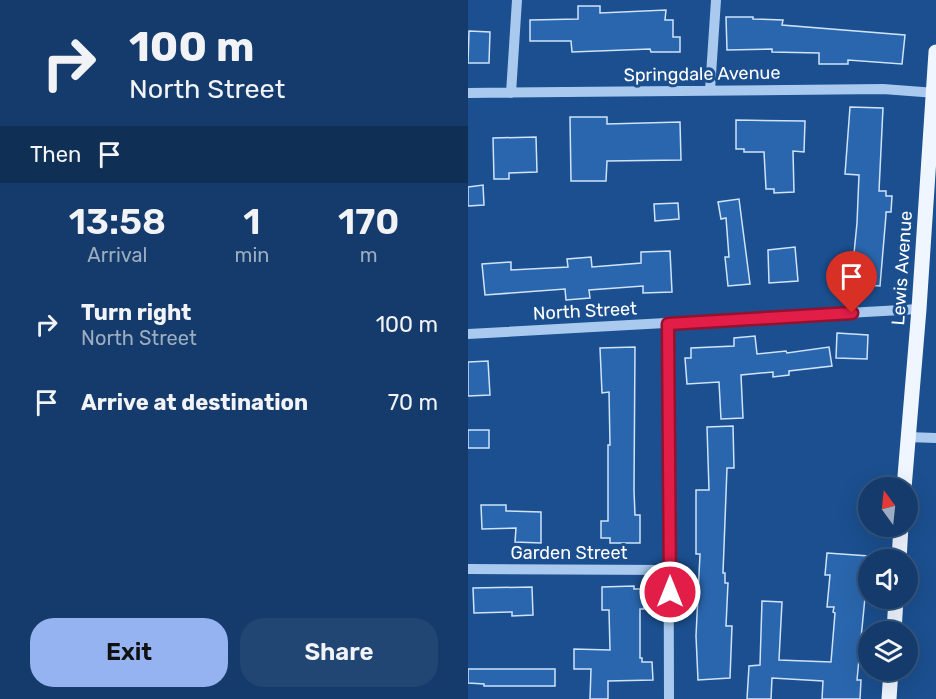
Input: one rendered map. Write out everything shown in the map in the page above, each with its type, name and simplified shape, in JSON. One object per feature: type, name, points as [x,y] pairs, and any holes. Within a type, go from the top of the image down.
[{"type":"main road","name":"Lewis Avenue","points":[[905,477],[935,93],[936,52]]},
{"type":"main road","points":[[889,699],[890,681]]},
{"type":"street","points":[[510,93],[517,0]]},
{"type":"street","points":[[710,90],[716,0]]},
{"type":"street","name":"Springdale Avenue","points":[[468,93],[883,89],[935,93]]},
{"type":"street","name":"North Street","points":[[468,334],[919,309]]},
{"type":"street","points":[[668,324],[669,699]]},
{"type":"street","points":[[907,437],[936,438]]},
{"type":"street","name":"Garden Street","points":[[468,569],[670,570]]},
{"type":"building","points":[[578,6],[600,6],[600,13],[666,10],[665,20],[673,20],[673,37],[680,37],[680,52],[651,52],[650,49],[572,52],[571,41],[530,41],[530,20],[578,19]]},
{"type":"building","points":[[726,17],[783,20],[782,25],[905,35],[902,64],[848,60],[848,64],[819,64],[819,53],[772,52],[772,49],[727,50]]},
{"type":"building","points":[[469,31],[490,32],[489,63],[468,63]]},
{"type":"building","points":[[850,107],[883,108],[879,191],[886,191],[886,196],[892,196],[891,212],[886,212],[880,286],[851,284],[859,175],[845,174]]},
{"type":"building","points":[[570,117],[607,117],[607,124],[680,122],[681,160],[607,161],[606,181],[571,181]]},
{"type":"building","points":[[736,120],[805,121],[804,152],[793,151],[794,192],[774,193],[774,189],[766,189],[764,152],[744,152],[744,149],[736,149]]},
{"type":"building","points":[[536,137],[537,172],[509,173],[509,179],[494,179],[493,138]]},
{"type":"building","points":[[483,185],[484,205],[468,206],[468,187]]},
{"type":"building","points":[[739,199],[750,284],[728,286],[725,257],[729,257],[726,218],[721,219],[718,202]]},
{"type":"building","points":[[678,203],[679,219],[655,221],[654,204]]},
{"type":"building","points":[[795,247],[798,281],[769,283],[768,250]]},
{"type":"building","points":[[670,251],[672,292],[643,293],[643,286],[589,290],[590,298],[566,300],[565,289],[485,295],[482,264],[511,262],[511,270],[568,267],[567,259],[591,257],[592,267],[641,263],[641,252]]},
{"type":"building","points":[[837,333],[868,335],[867,359],[836,358]]},
{"type":"building","points":[[755,336],[757,354],[786,351],[787,353],[829,347],[832,366],[789,371],[789,375],[773,377],[773,372],[741,375],[743,418],[721,419],[719,382],[687,384],[685,358],[691,358],[691,348],[734,346],[734,338]]},
{"type":"building","points":[[635,347],[634,490],[635,515],[640,515],[640,543],[610,543],[610,538],[601,538],[601,521],[608,521],[608,445],[610,445],[609,392],[602,393],[600,348]]},
{"type":"building","points":[[488,361],[490,395],[468,396],[468,362]]},
{"type":"building","points":[[733,426],[734,468],[727,468],[723,573],[725,573],[725,583],[728,583],[726,626],[732,626],[730,678],[698,680],[696,636],[700,554],[696,554],[696,490],[709,490],[707,427]]},
{"type":"building","points":[[468,430],[489,430],[489,448],[468,448]]},
{"type":"building","points":[[481,505],[506,505],[506,511],[541,512],[541,543],[515,542],[516,528],[482,529]]},
{"type":"building","points":[[827,553],[858,555],[858,609],[864,609],[863,621],[858,621],[857,680],[861,681],[860,699],[822,699],[823,681],[772,678],[771,699],[747,699],[749,666],[760,665],[762,601],[782,602],[779,660],[831,662],[835,613],[833,612],[834,607],[827,607],[830,575],[825,575]]},
{"type":"building","points":[[634,586],[634,589],[644,589],[644,609],[640,609],[640,658],[642,662],[652,662],[653,680],[608,681],[608,699],[590,699],[591,669],[574,669],[574,649],[610,650],[609,610],[602,610],[602,587]]},
{"type":"building","points":[[532,587],[533,615],[512,616],[512,612],[474,613],[473,588]]},
{"type":"building","points":[[468,669],[555,669],[555,686],[484,686],[484,684],[468,683]]},
{"type":"route","points":[[670,592],[668,324],[852,313]]}]
